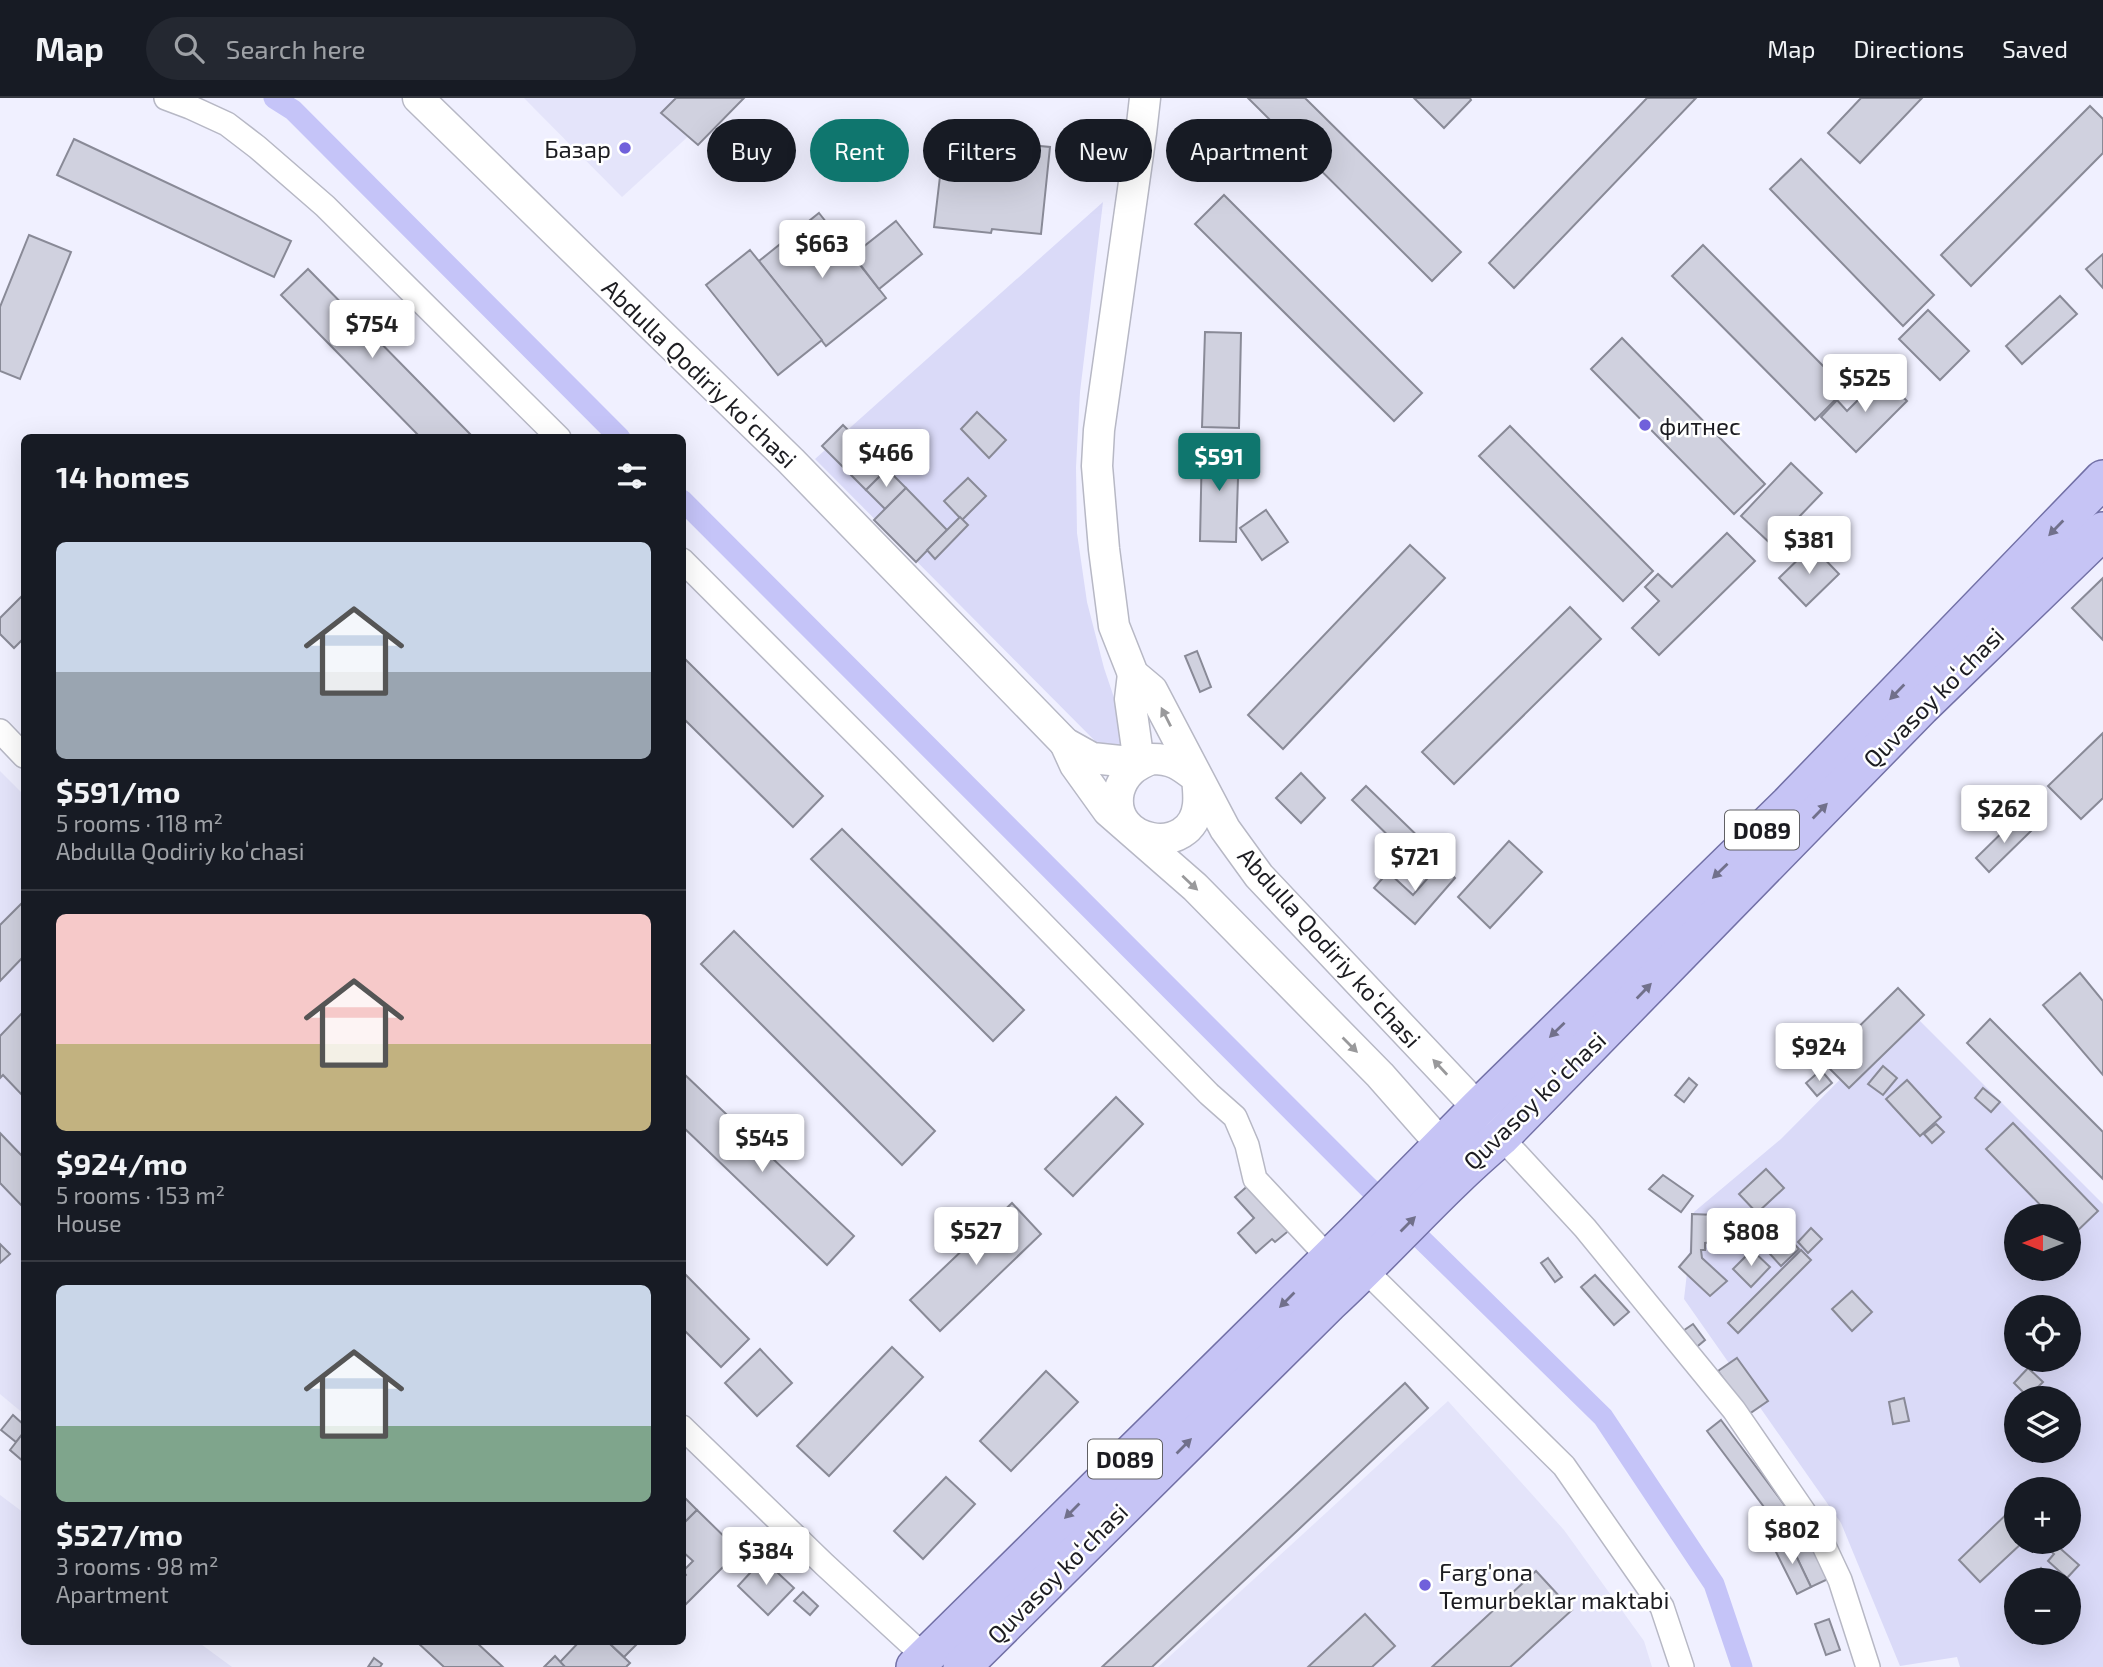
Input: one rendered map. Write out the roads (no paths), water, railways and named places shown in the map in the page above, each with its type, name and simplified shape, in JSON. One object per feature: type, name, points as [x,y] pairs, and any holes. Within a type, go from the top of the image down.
[{"type":"main road","name":"Quvasoy koʻchasi","points":[[920,1662],[1426,1183],[1452,1156],[1478,1108],[1789,804],[2103,479]]},
{"type":"main road","name":"Quvasoy koʻchasi","points":[[1452,1156],[1501,1137],[1921,707],[2103,531]]},
{"type":"main road","name":"Quvasoy koʻchasi","points":[[962,1667],[1329,1303],[1353,1254]]},
{"type":"street","points":[[166,98],[226,124],[257,146],[325,206],[555,434]]},
{"type":"street","name":"Abdulla Qodiriy koʻchasi","points":[[418,98],[791,461],[1065,743],[1092,758],[1139,763],[1130,699],[1133,674]]},
{"type":"street","name":"Abdulla Qodiriy koʻchasi","points":[[1144,98],[1099,430],[1097,466],[1114,626],[1133,674],[1152,690],[1225,829],[1259,876],[1478,1108],[1501,1137]]},
{"type":"street","points":[[686,564],[1209,1094],[1235,1117],[1247,1145],[1255,1179],[1353,1254],[1564,1466],[1662,1607],[1682,1667]]},
{"type":"street","points":[[0,731],[21,752]]},
{"type":"street","name":"Abdulla Qodiriy koʻchasi","points":[[1065,743],[1074,765],[1108,811],[1195,887],[1380,1075],[1452,1156]]},
{"type":"street","points":[[1165,759],[1177,763],[1197,778],[1198,808],[1185,831],[1160,840],[1135,832],[1125,822],[1119,810],[1121,783],[1139,763],[1165,759]]},
{"type":"street","points":[[1501,1137],[1585,1228],[1734,1410],[1817,1531],[1840,1580],[1868,1667]]},
{"type":"street","points":[[686,1431],[825,1565],[920,1662]]},
{"type":"waterway","points":[[274,98],[293,110],[616,434]]},
{"type":"waterway","points":[[686,504],[1364,1183],[1603,1417],[1714,1584],[1742,1667]]},
{"type":"place","name":"Базар","points":[[625,148]]},
{"type":"place","name":"фитнес","points":[[1645,425]]},
{"type":"place","name":"Farg'ona Temurbeklar maktabi","points":[[1425,1585]]}]
